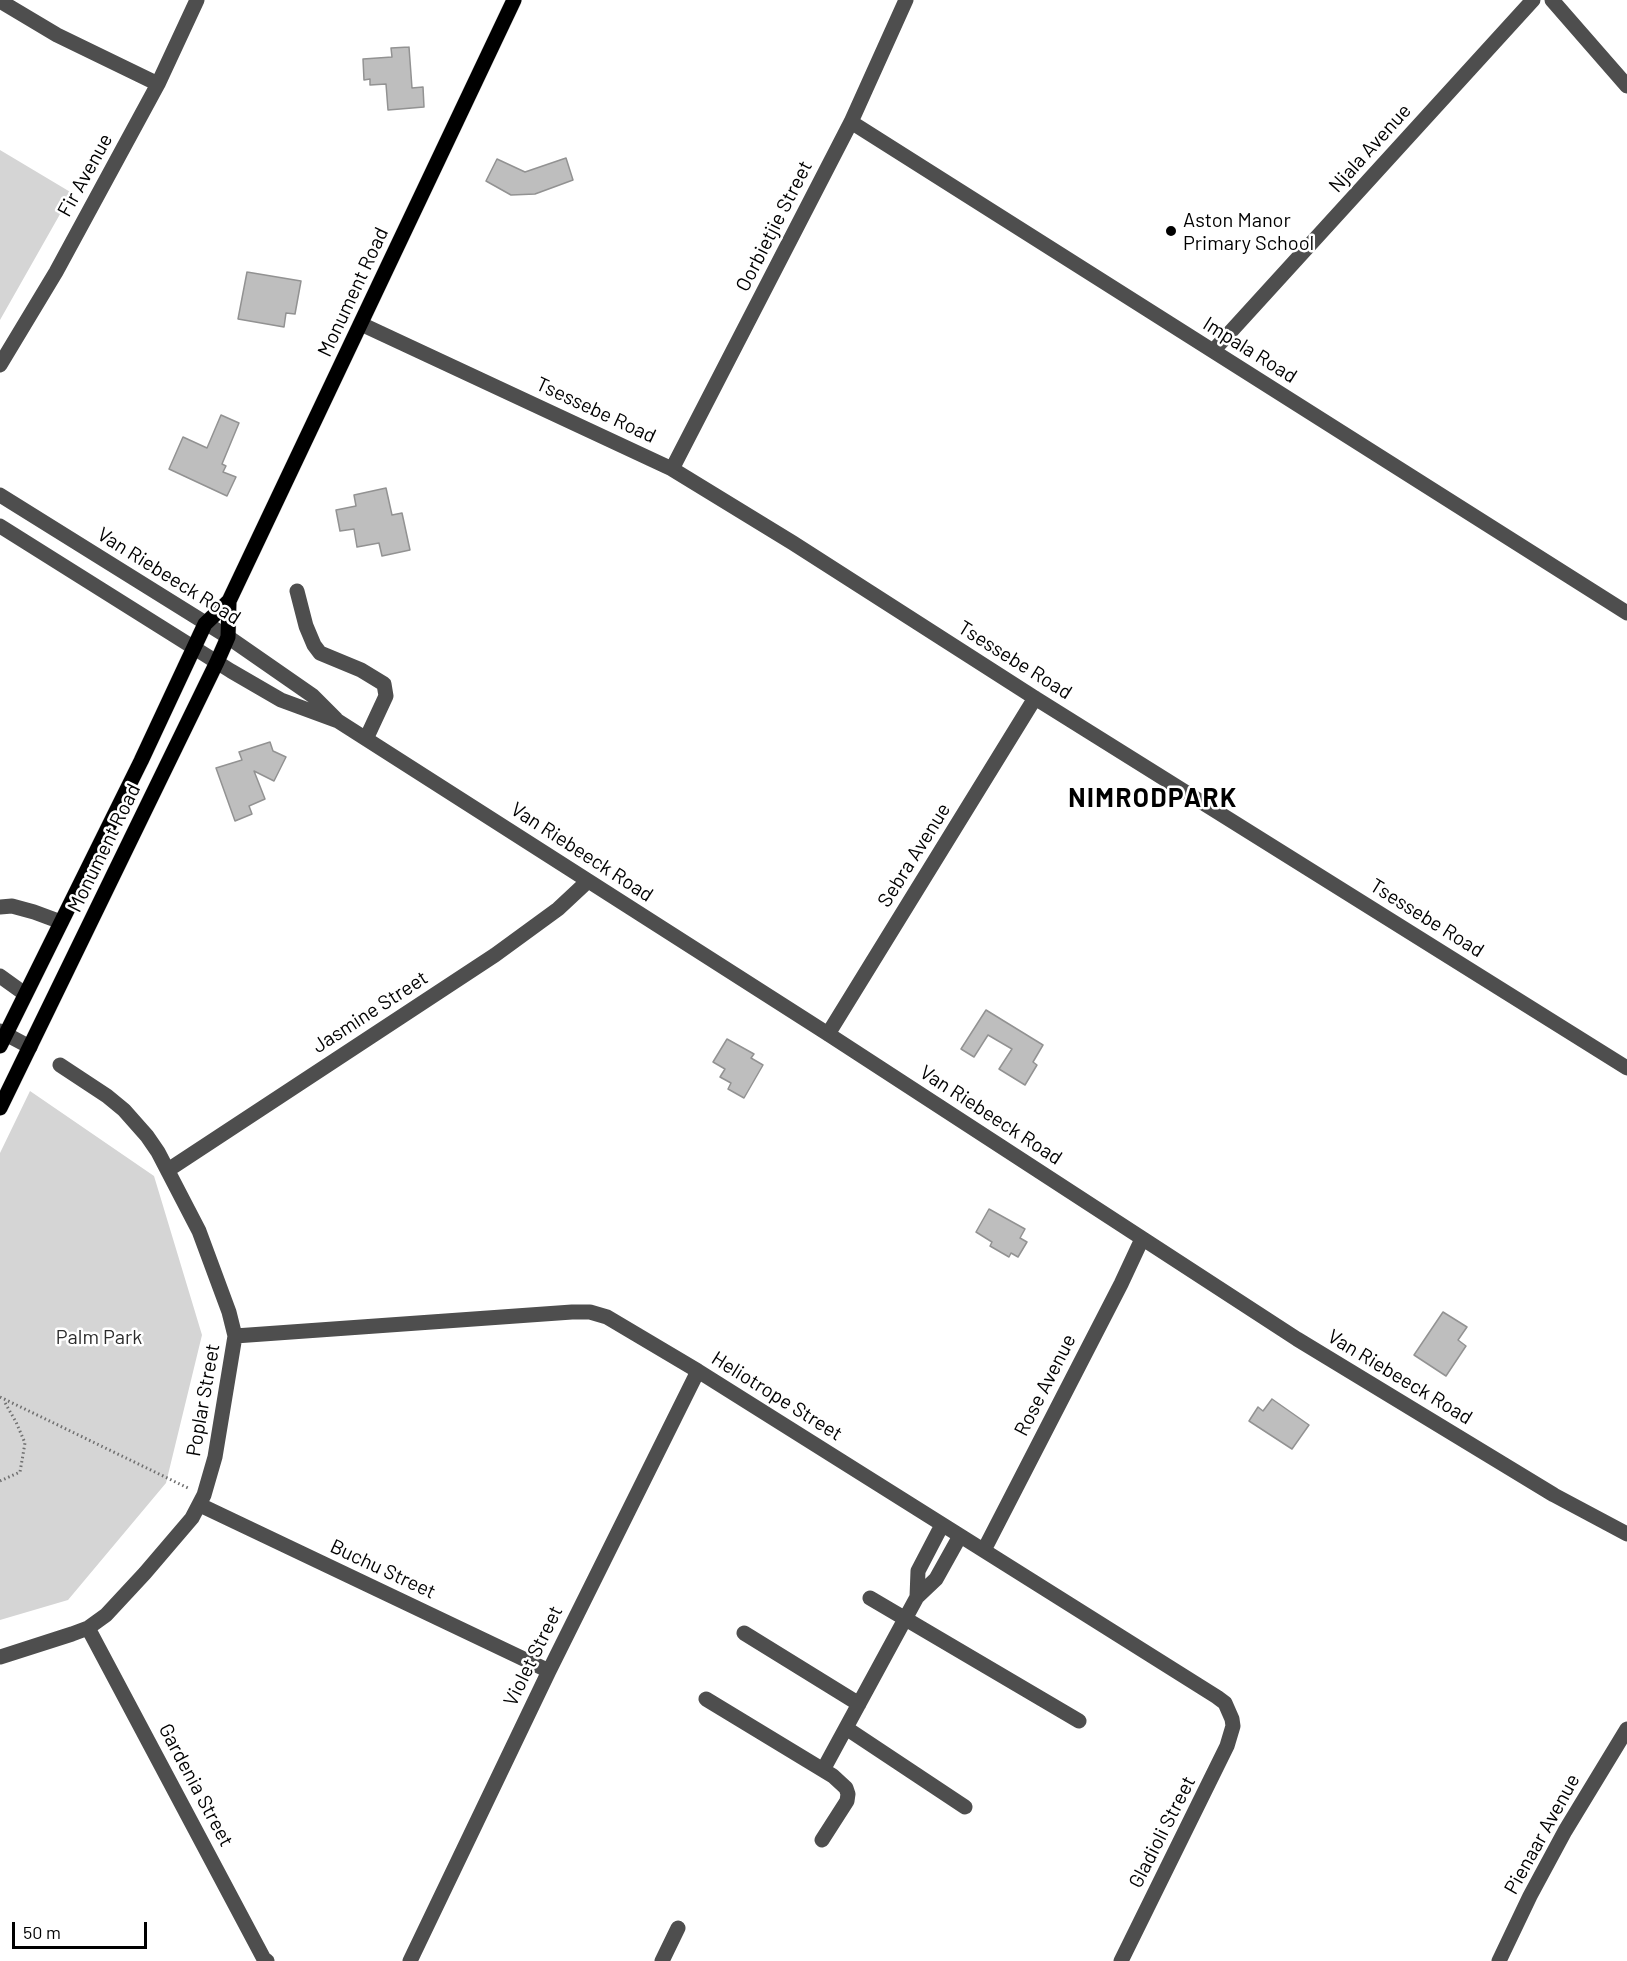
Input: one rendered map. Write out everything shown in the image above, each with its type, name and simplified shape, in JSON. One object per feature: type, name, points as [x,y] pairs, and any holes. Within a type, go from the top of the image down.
[{"type":"main road","name":"Monument Road","points":[[2,1037],[141,761],[205,624],[229,601],[514,0]]},
{"type":"main road","name":"Monument Road","points":[[0,1108],[217,662],[228,637],[229,601]]},
{"type":"street","name":"Fir Avenue","points":[[0,365],[56,272],[159,84],[197,0]]},
{"type":"street","name":"Oorbietjie Street","points":[[672,469],[851,122],[906,0]]},
{"type":"street","name":"Njala Avenue","points":[[1213,351],[1533,0]]},
{"type":"street","points":[[1552,0],[1627,86]]},
{"type":"street","points":[[0,1],[57,35],[159,84]]},
{"type":"street","name":"Impala Road","points":[[851,122],[1627,613]]},
{"type":"street","name":"Tsessebe Road","points":[[361,324],[672,469],[1626,1066]]},
{"type":"street","name":"Van Riebeeck Road","points":[[0,495],[228,637],[313,696],[338,721],[828,1034],[1297,1339],[1554,1495],[1627,1534]]},
{"type":"street","name":"Van Riebeeck Road","points":[[0,526],[281,700],[338,721]]},
{"type":"street","points":[[297,591],[306,626],[320,653],[361,670],[384,684],[386,696],[366,739]]},
{"type":"street","name":"Sebra Avenue","points":[[828,1034],[1035,698]]},
{"type":"street","name":"Jasmine Street","points":[[168,1170],[495,956],[558,909],[588,881]]},
{"type":"street","points":[[0,906],[12,906],[61,922]]},
{"type":"street","points":[[0,976],[25,994]]},
{"type":"street","points":[[2,1037],[30,1047]]},
{"type":"street","name":"Poplar Street","points":[[0,1657],[88,1628],[106,1615],[146,1573],[192,1518],[202,1500],[215,1457],[235,1336],[229,1312],[199,1231],[168,1170],[147,1136],[124,1110],[107,1096],[60,1065]]},
{"type":"street","name":"Rose Avenue","points":[[984,1551],[1142,1239]]},
{"type":"street","name":"Heliotrope Street","points":[[235,1336],[561,1312],[590,1312],[607,1317],[698,1371],[1217,1697],[1225,1703],[1233,1719]]},
{"type":"street","name":"Violet Street","points":[[410,1961],[549,1671],[698,1371]]},
{"type":"street","name":"Buchu Street","points":[[202,1500],[549,1671]]},
{"type":"street","points":[[917,1597],[918,1571],[942,1525]]},
{"type":"street","points":[[823,1770],[917,1597],[936,1579],[960,1536]]},
{"type":"street","points":[[870,1598],[1079,1721]]},
{"type":"street","name":"Gardenia Street","points":[[88,1628],[267,1961]]},
{"type":"street","points":[[744,1632],[859,1704]]},
{"type":"street","points":[[706,1699],[823,1770],[846,1788],[848,1794],[845,1807],[822,1840]]},
{"type":"street","name":"Gladioli Street","points":[[1121,1961],[1220,1763],[1230,1736],[1233,1719]]},
{"type":"street","points":[[846,1728],[965,1806]]},
{"type":"street","name":"Pienaar Avenue","points":[[1499,1961],[1565,1831],[1627,1729]]},
{"type":"street","points":[[662,1961],[678,1928]]},
{"type":"path","points":[[2,1399],[202,1500]]},
{"type":"path","points":[[0,1404],[2,1399]]},
{"type":"path","points":[[0,1481],[20,1472],[25,1443],[2,1399]]},
{"type":"green space","points":[[0,150],[72,193],[0,320]]},
{"type":"green space","name":"Palm Park","points":[[30,1091],[154,1176],[202,1335],[166,1483],[68,1600],[0,1620],[0,1153]]},
{"type":"building","points":[[409,47],[412,88],[423,87],[424,107],[388,110],[386,84],[370,85],[370,79],[364,80],[363,59],[392,57],[391,48]]},
{"type":"building","points":[[566,158],[573,180],[535,194],[511,195],[486,181],[497,159],[525,172]]},
{"type":"building","points":[[247,272],[301,281],[295,314],[286,313],[284,327],[238,319]]},
{"type":"building","points":[[221,415],[239,423],[222,464],[226,466],[223,472],[236,477],[227,496],[169,469],[183,437],[207,448]]},
{"type":"building","points":[[386,488],[392,515],[402,513],[410,550],[382,556],[379,543],[357,547],[354,529],[340,531],[336,510],[356,506],[354,495]]},
{"type":"building","points":[[270,742],[273,751],[286,757],[274,781],[254,771],[265,799],[249,806],[252,814],[235,821],[216,768],[242,760],[239,752]]},
{"type":"building","points":[[986,1010],[1043,1045],[1033,1062],[1037,1065],[1025,1085],[999,1069],[1012,1049],[988,1035],[974,1057],[961,1049]]},
{"type":"building","points":[[727,1039],[754,1054],[751,1058],[763,1065],[744,1098],[728,1089],[731,1083],[720,1077],[725,1069],[713,1062]]},
{"type":"building","points":[[989,1209],[1025,1229],[1020,1238],[1027,1242],[1018,1257],[1011,1253],[1009,1257],[990,1246],[992,1242],[976,1232]]},
{"type":"building","points":[[1443,1312],[1467,1327],[1458,1340],[1466,1346],[1446,1376],[1414,1355]]},
{"type":"building","points":[[1272,1399],[1309,1425],[1292,1449],[1249,1421],[1258,1407],[1263,1411]]},
{"type":"place","name":"Aston Manor Primary School","points":[[1171,231]]},
{"type":"district","name":"NIMRODPARK","points":[[1153,798]]}]
